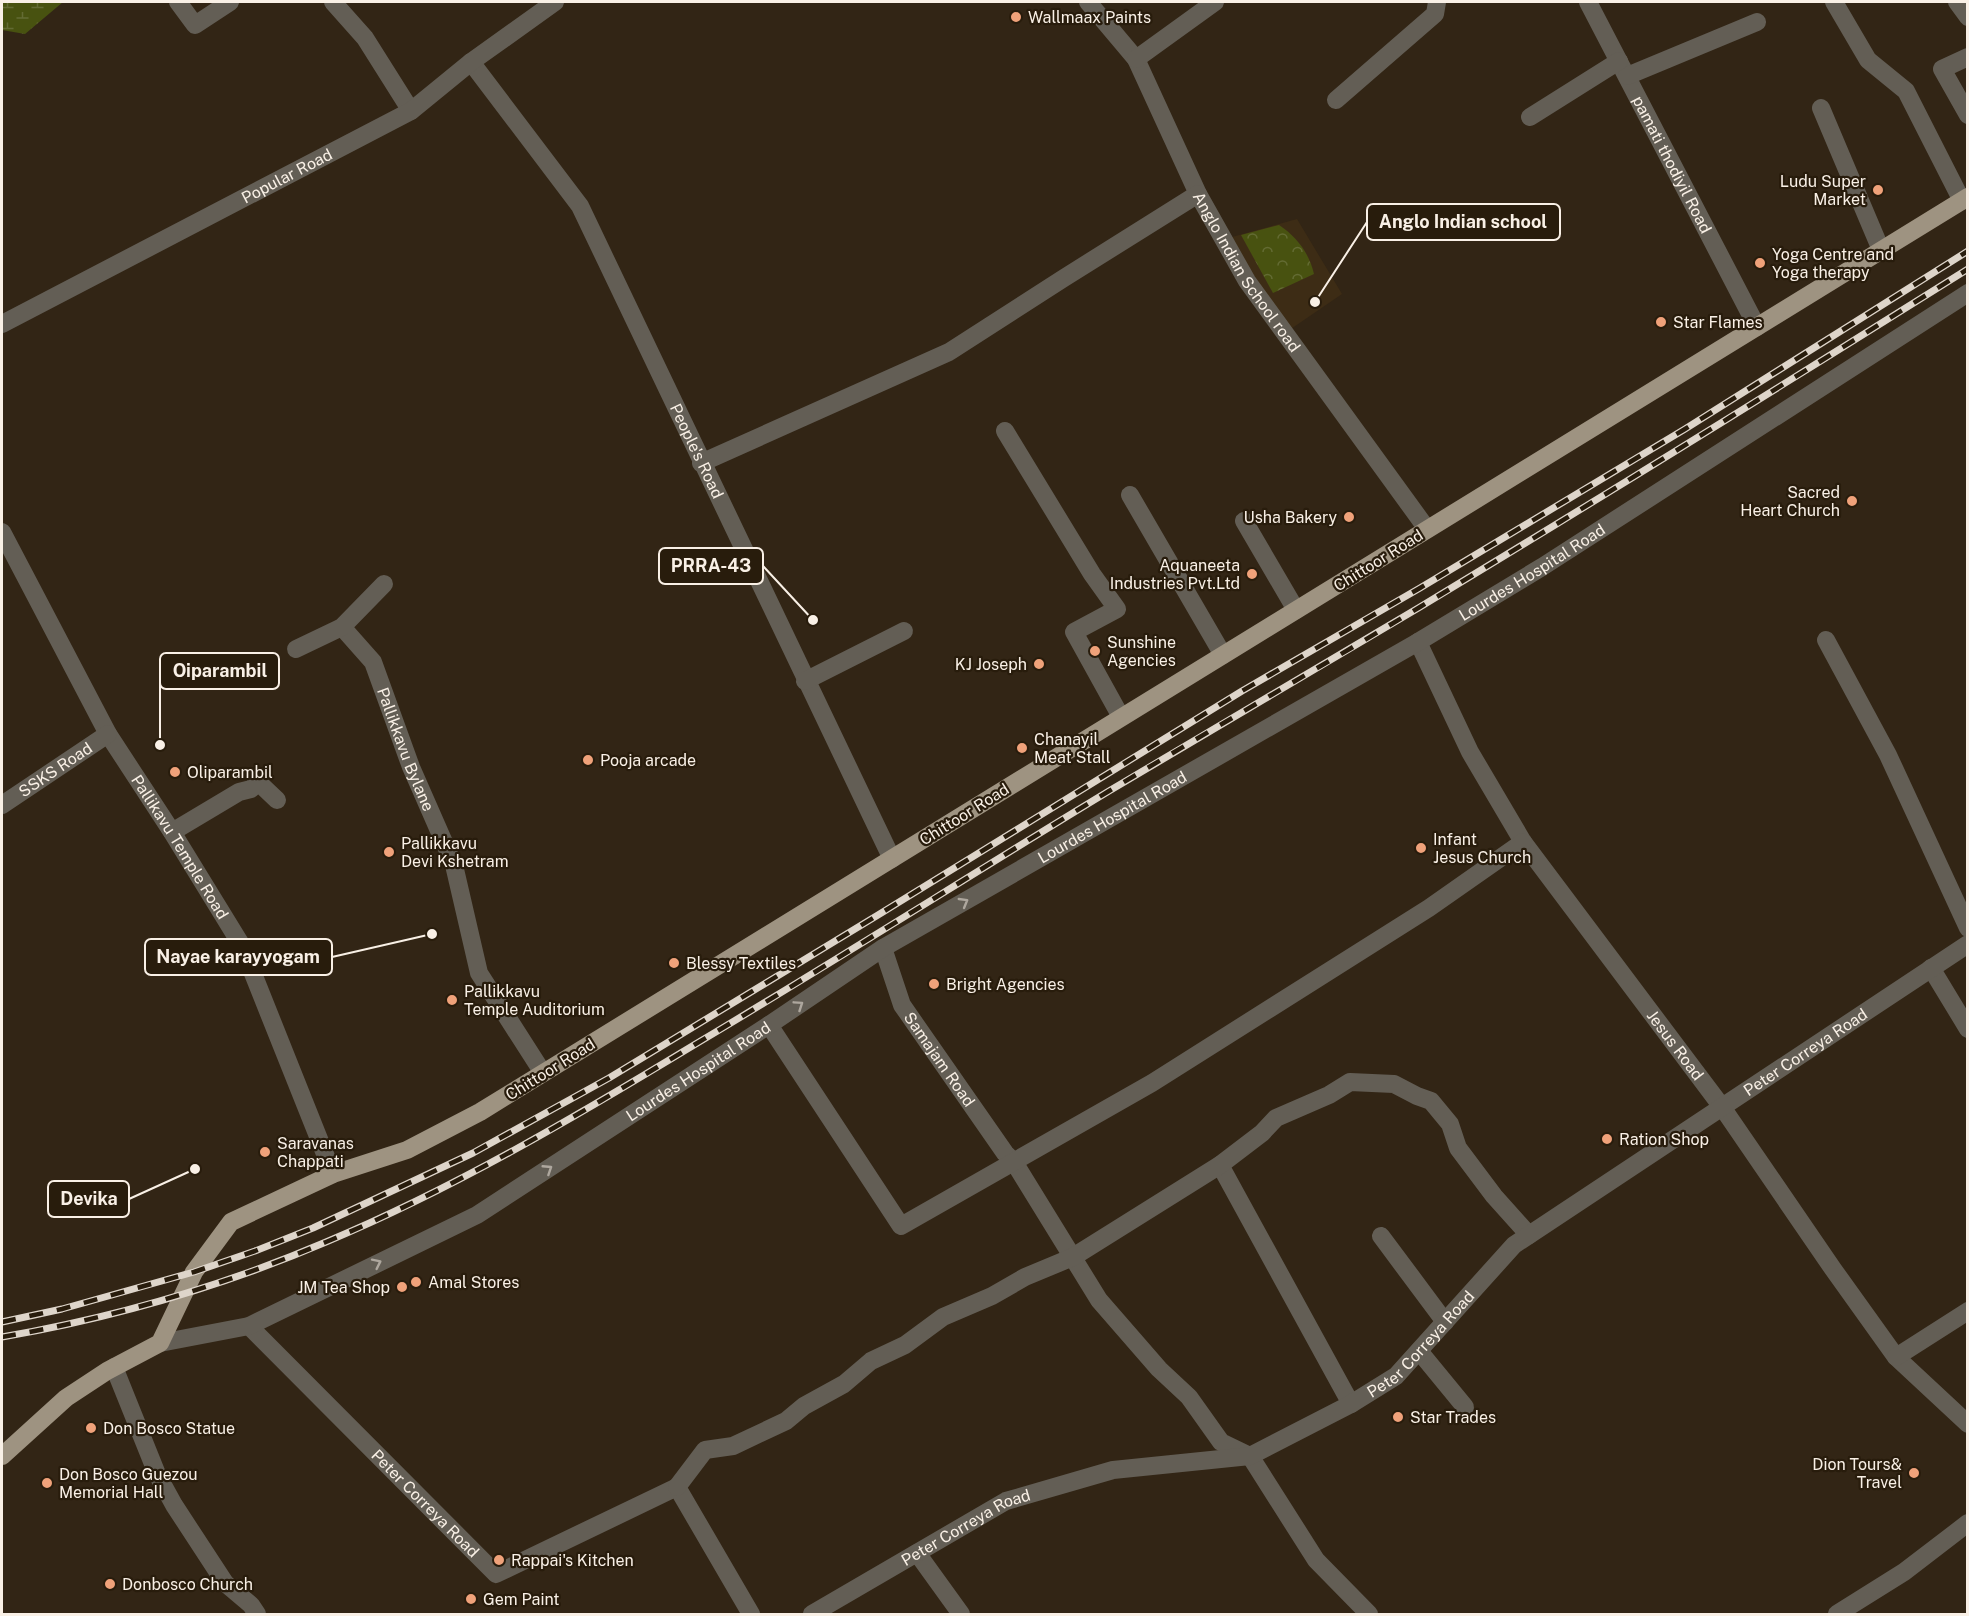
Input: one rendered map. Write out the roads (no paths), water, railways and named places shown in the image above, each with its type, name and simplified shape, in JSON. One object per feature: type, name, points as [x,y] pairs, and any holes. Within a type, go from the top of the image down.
[{"type":"main road","name":"Chittoor Road","points":[[160,1343],[194,1272],[231,1222],[333,1174],[407,1150],[480,1112],[1965,199]]},
{"type":"main road","points":[[2,1456],[66,1398],[114,1367],[160,1343]]},
{"type":"street","points":[[177,2],[195,25],[230,2]]},
{"type":"street","points":[[333,2],[365,38],[411,111]]},
{"type":"street","name":"Popular Road","points":[[2,324],[411,111],[471,63],[555,2]]},
{"type":"street","name":"Anglo Indian School road","points":[[1088,2],[1136,59],[1198,194],[1247,281],[1428,530]]},
{"type":"street","points":[[1136,59],[1215,2]]},
{"type":"street","points":[[1336,100],[1435,14],[1437,2]]},
{"type":"street","name":"pamati thodiyil Road","points":[[1591,2],[1623,69],[1757,327]]},
{"type":"street","points":[[1834,2],[1868,60],[1906,90],[1965,199]]},
{"type":"street","points":[[1957,2],[1968,17]]},
{"type":"street","points":[[1530,117],[1623,69],[1757,22]]},
{"type":"street","points":[[1968,57],[1942,69],[1968,115]]},
{"type":"street","name":"People's Road","points":[[471,63],[580,206],[892,859]]},
{"type":"street","points":[[1821,108],[1881,250]]},
{"type":"street","points":[[701,463],[949,352],[1198,194]]},
{"type":"street","name":"Lourdes Hospital Road","points":[[249,1326],[477,1215],[769,1025],[882,948],[1418,642],[1551,561],[1968,294]]},
{"type":"street","points":[[1005,431],[1092,574],[1117,609],[1074,632],[1121,717]]},
{"type":"street","points":[[1130,495],[1223,655]]},
{"type":"street","points":[[1244,521],[1296,610]]},
{"type":"street","name":"Pallikavu Temple Road","points":[[2,532],[108,734],[242,946],[333,1174]]},
{"type":"street","points":[[296,649],[342,627],[384,584]]},
{"type":"street","name":"Pallikkavu Bylane","points":[[342,627],[373,662],[411,767],[454,865],[479,973],[543,1073]]},
{"type":"street","points":[[805,681],[904,631]]},
{"type":"street","points":[[1826,640],[1888,755],[1968,928]]},
{"type":"street","name":"Jesus Road","points":[[1418,642],[1470,752],[1523,842],[1722,1107],[1896,1357],[1968,1424]]},
{"type":"street","name":"SSKS Road","points":[[2,805],[108,734]]},
{"type":"street","points":[[172,832],[239,792],[250,789],[258,782],[277,800]]},
{"type":"street","points":[[769,1025],[901,1226],[1152,1083],[1429,908],[1523,842]]},
{"type":"street","name":"Peter Correya Road","points":[[812,1614],[1006,1501],[1113,1470],[1250,1456],[1351,1404],[1396,1376],[1514,1245],[1968,944]]},
{"type":"street","name":"Samajam Road","points":[[882,948],[902,1005],[999,1146],[1014,1161],[1099,1300],[1159,1369],[1189,1397],[1221,1442],[1250,1456]]},
{"type":"street","points":[[1931,968],[1968,1029]]},
{"type":"street","points":[[751,1614],[677,1487],[705,1450],[733,1446],[786,1421],[804,1406],[844,1384],[871,1361],[904,1345],[944,1317],[992,1296],[1025,1277],[1073,1257],[1220,1165],[1262,1133],[1276,1118],[1329,1095],[1350,1082],[1394,1084],[1431,1101],[1450,1124],[1458,1148],[1529,1235]]},
{"type":"street","points":[[1220,1165],[1351,1404]]},
{"type":"street","points":[[1381,1236],[1445,1322]]},
{"type":"street","points":[[1896,1357],[1968,1311]]},
{"type":"street","points":[[160,1343],[249,1326]]},
{"type":"street","name":"Peter Correya Road","points":[[249,1326],[496,1574],[677,1487]]},
{"type":"street","points":[[1419,1351],[1465,1407]]},
{"type":"street","points":[[114,1367],[157,1474],[174,1505],[225,1583],[248,1611]]},
{"type":"street","points":[[1250,1456],[1316,1560],[1369,1614]]},
{"type":"street","points":[[1837,1614],[1904,1572],[1968,1523]]},
{"type":"street","points":[[917,1553],[961,1614]]},
{"type":"railway","points":[[2,1322],[62,1309],[194,1272],[255,1251],[313,1228],[473,1153],[609,1078],[1242,691],[1420,588],[1685,429],[1968,251]]},
{"type":"railway","points":[[2,1337],[126,1310],[247,1273],[374,1221],[468,1175],[649,1072],[1109,791],[1489,565],[1968,269]]},
{"type":"place","name":"Wallmaax Paints","points":[[1016,17]]},
{"type":"place","name":"Ludu Super Market","points":[[1878,190]]},
{"type":"place","name":"Yoga Centre and Yoga therapy","points":[[1760,263]]},
{"type":"place","name":"Anglo Indian school","points":[[1315,302]]},
{"type":"place","name":"Star Flames","points":[[1661,322]]},
{"type":"place","name":"Sacred Heart Church","points":[[1852,501]]},
{"type":"place","name":"Usha Bakery","points":[[1349,517]]},
{"type":"place","name":"Aquaneeta Industries Pvt.Ltd","points":[[1252,574]]},
{"type":"place","name":"PRRA-43","points":[[813,620]]},
{"type":"place","name":"Sunshine Agencies","points":[[1095,651]]},
{"type":"place","name":"KJ Joseph","points":[[1039,664]]},
{"type":"place","name":"Oiparambil","points":[[160,745]]},
{"type":"place","name":"Chanayil Meat Stall","points":[[1022,748]]},
{"type":"place","name":"Pooja arcade","points":[[588,760]]},
{"type":"place","name":"Oliparambil","points":[[175,772]]},
{"type":"place","name":"Infant Jesus Church","points":[[1421,848]]},
{"type":"place","name":"Pallikkavu Devi Kshetram","points":[[389,852]]},
{"type":"place","name":"Nayae karayyogam","points":[[432,934]]},
{"type":"place","name":"Blessy Textiles","points":[[674,963]]},
{"type":"place","name":"Bright Agencies","points":[[934,984]]},
{"type":"place","name":"Pallikkavu Temple Auditorium","points":[[452,1000]]},
{"type":"place","name":"Ration Shop","points":[[1607,1139]]},
{"type":"place","name":"Saravanas Chappati","points":[[265,1152]]},
{"type":"place","name":"Devika","points":[[195,1169]]},
{"type":"place","name":"Amal Stores","points":[[416,1282]]},
{"type":"place","name":"JM Tea Shop","points":[[402,1287]]},
{"type":"place","name":"Star Trades","points":[[1398,1417]]},
{"type":"place","name":"Don Bosco Statue","points":[[91,1428]]},
{"type":"place","name":"Dion Tours& Travel","points":[[1914,1473]]},
{"type":"place","name":"Don Bosco Guezou Memorial Hall","points":[[47,1483]]},
{"type":"place","name":"Rappai's Kitchen","points":[[499,1560]]},
{"type":"place","name":"Donbosco Church","points":[[110,1584]]},
{"type":"place","name":"Gem Paint","points":[[471,1599]]}]
